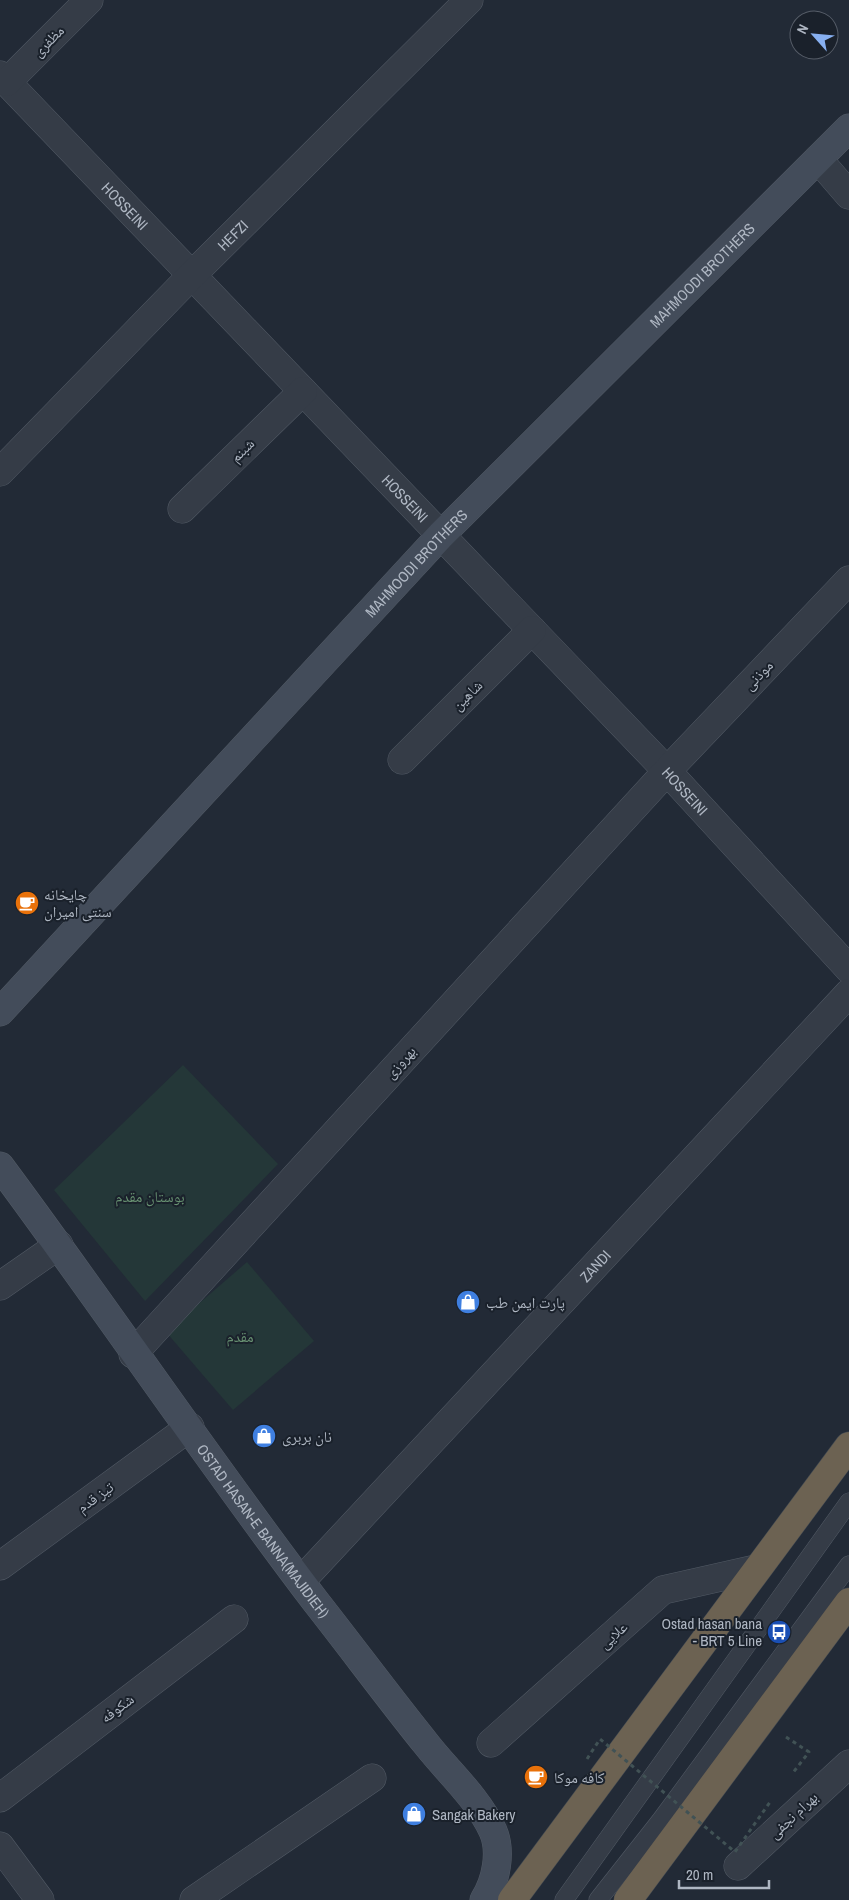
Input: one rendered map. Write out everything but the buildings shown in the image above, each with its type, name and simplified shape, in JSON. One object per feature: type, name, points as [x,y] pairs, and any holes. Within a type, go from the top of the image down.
[{"type":"highway","points":[[512,1900],[756,1568],[849,1446]]},
{"type":"highway","points":[[628,1900],[849,1602]]},
{"type":"main road","name":"MAHMOODI BROTHERS","points":[[0,1012],[441,535],[849,128]]},
{"type":"main road","name":"OSTAD HASAN-E BANNA(MAJIDIEH)","points":[[0,1166],[59,1246],[133,1354],[190,1427],[301,1581],[424,1741],[486,1816],[494,1834],[497,1851],[495,1875],[484,1900]]},
{"type":"street","name":"مظفری","points":[[3,79],[89,0]]},
{"type":"street","name":"HEFZI","points":[[0,472],[192,276],[469,0]]},
{"type":"street","name":"HOSSEINI","points":[[3,79],[667,770],[849,969]]},
{"type":"street","points":[[818,160],[849,194]]},
{"type":"street","name":"شبنم","points":[[182,509],[303,391]]},
{"type":"street","name":"موذنی","points":[[667,770],[849,580]]},
{"type":"street","name":"شاهین","points":[[402,760],[532,630]]},
{"type":"street","name":"بهروزی","points":[[133,1354],[667,770]]},
{"type":"street","name":"ZANDI","points":[[301,1581],[849,993]]},
{"type":"street","points":[[0,1286],[59,1246]]},
{"type":"street","name":"تیز قدم","points":[[0,1566],[190,1427]]},
{"type":"street","name":"علایی","points":[[491,1743],[663,1590],[756,1568]]},
{"type":"street","name":"شکوفه","points":[[0,1798],[234,1619]]},
{"type":"street","name":"بهرام نجفی","points":[[738,1866],[849,1764]]},
{"type":"street","points":[[194,1900],[372,1778]]},
{"type":"street","points":[[0,1846],[40,1900]]},
{"type":"lane","points":[[564,1900],[849,1502]]},
{"type":"lane","points":[[598,1900],[661,1820],[849,1565]]},
{"type":"path","points":[[587,1759],[600,1739],[735,1852],[770,1802]]},
{"type":"green space","name":"بوستان مقدم","points":[[183,1065],[278,1164],[145,1301],[54,1190]]},
{"type":"green space","name":"مقدم","points":[[247,1262],[314,1341],[233,1410],[166,1332]]},
{"type":"place","name":"چایخانه سنتی امیران","points":[[27,903]]},
{"type":"place","name":"پارت ایمن طب","points":[[468,1302]]},
{"type":"place","name":"نان بربری","points":[[264,1436]]},
{"type":"place","name":"Ostad hasan bana - BRT 5 Line","points":[[779,1632]]},
{"type":"place","name":"کافه موکا","points":[[536,1777]]},
{"type":"place","name":"Sangak Bakery","points":[[414,1814]]}]
